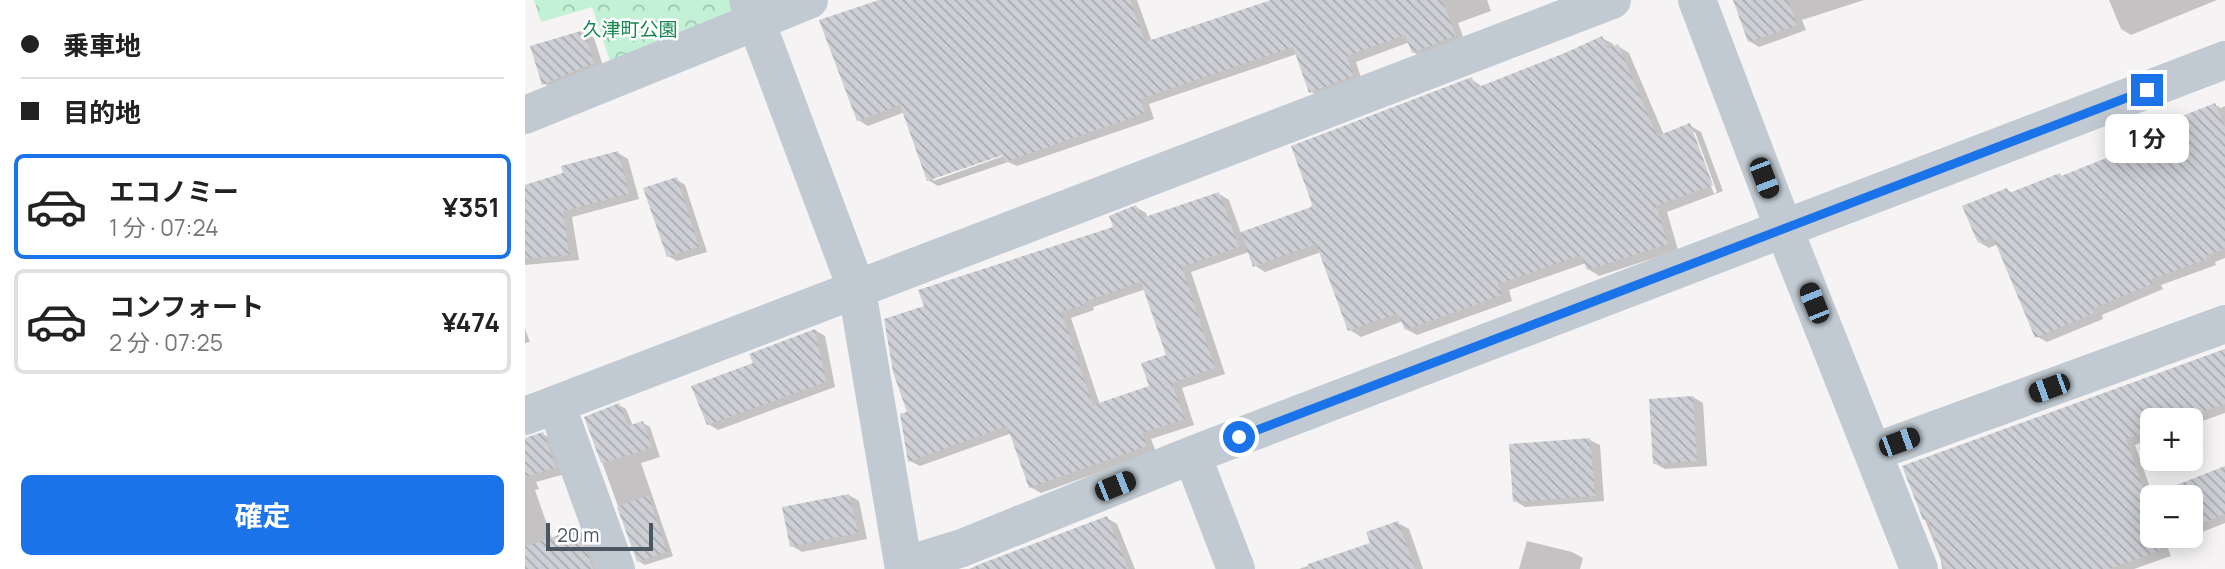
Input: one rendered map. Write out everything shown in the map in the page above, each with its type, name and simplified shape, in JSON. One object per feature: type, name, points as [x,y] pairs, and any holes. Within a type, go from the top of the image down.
[{"type":"street","points":[[525,115],[752,10],[809,0]]},
{"type":"street","points":[[616,569],[540,410],[1612,0]]},
{"type":"street","points":[[1697,0],[1784,229],[1919,569]]},
{"type":"street","points":[[752,10],[857,290],[904,567],[962,548],[1192,455],[2225,60]]},
{"type":"street","points":[[1874,452],[2225,324]]},
{"type":"street","points":[[1192,455],[1236,569]]},
{"type":"green space","name":"久津町公園","points":[[534,0],[738,0],[744,18],[612,67],[592,7],[541,22]]},
{"type":"building","points":[[879,0],[1130,0],[1145,42],[1271,0],[1442,0],[1456,36],[1412,53],[1405,35],[1347,56],[1353,76],[1309,93],[1293,47],[1140,99],[1145,113],[1005,162],[1003,155],[927,181],[900,105],[857,121],[819,20]]},
{"type":"building","points":[[1733,0],[1788,0],[1797,25],[1748,42]]},
{"type":"building","points":[[584,30],[594,63],[542,85],[530,46]]},
{"type":"building","points":[[1602,36],[1608,49],[1618,44],[1657,136],[1690,123],[1713,185],[1656,206],[1668,244],[1587,270],[1581,255],[1498,284],[1502,295],[1405,330],[1398,313],[1348,331],[1316,244],[1253,267],[1241,232],[1311,207],[1312,204],[1291,146],[1472,77],[1476,88]]},
{"type":"building","points":[[2215,103],[2225,127],[2225,248],[2206,256],[2207,259],[2152,279],[2154,283],[2092,309],[2094,313],[2035,338],[1993,237],[1978,243],[1962,206],[2007,188],[2009,193],[2060,173],[2061,176],[2114,155],[2174,129],[2170,121]]},
{"type":"building","points":[[618,151],[629,194],[563,211],[569,255],[525,259],[525,185],[563,173],[561,166]]},
{"type":"building","points":[[677,177],[699,247],[667,257],[643,188]]},
{"type":"building","points":[[1219,192],[1239,247],[1182,267],[1215,368],[1172,383],[1185,419],[1142,433],[1147,446],[1029,488],[1007,426],[908,462],[900,414],[907,412],[893,372],[884,319],[924,306],[918,290],[1113,227],[1109,216],[1136,205],[1142,218]],"holes":[[[1141,282],[1166,355],[1141,363],[1149,386],[1093,405],[1061,312]]]},
{"type":"building","points":[[815,329],[826,382],[707,425],[691,386],[753,363],[749,354]]},
{"type":"building","points":[[2225,349],[2225,404],[2203,411],[2203,408],[2140,408],[2140,434],[2126,439],[2142,485],[2140,548],[2161,550],[2109,569],[1945,569],[1928,519],[1923,520],[1902,466]]},
{"type":"building","points":[[1693,396],[1697,461],[1653,464],[1649,399]]},
{"type":"building","points":[[619,403],[628,426],[643,421],[652,448],[601,463],[584,417]]},
{"type":"building","points":[[543,432],[556,468],[525,477],[525,438]]},
{"type":"building","points":[[1590,438],[1595,496],[1513,502],[1509,444]]},
{"type":"building","points":[[2225,466],[2225,514],[2203,522],[2203,485],[2177,485]]},
{"type":"building","points":[[849,494],[858,533],[790,547],[782,507]]},
{"type":"building","points":[[648,495],[667,552],[637,562],[617,507]]},
{"type":"building","points":[[1107,516],[1128,569],[974,567],[980,564]]},
{"type":"building","points":[[1398,521],[1415,569],[1308,569],[1308,564],[1370,543],[1366,532]]},
{"type":"building","points":[[578,528],[593,569],[525,569],[525,547]]},
{"type":"route","points":[[1239,437],[2147,90]]}]
